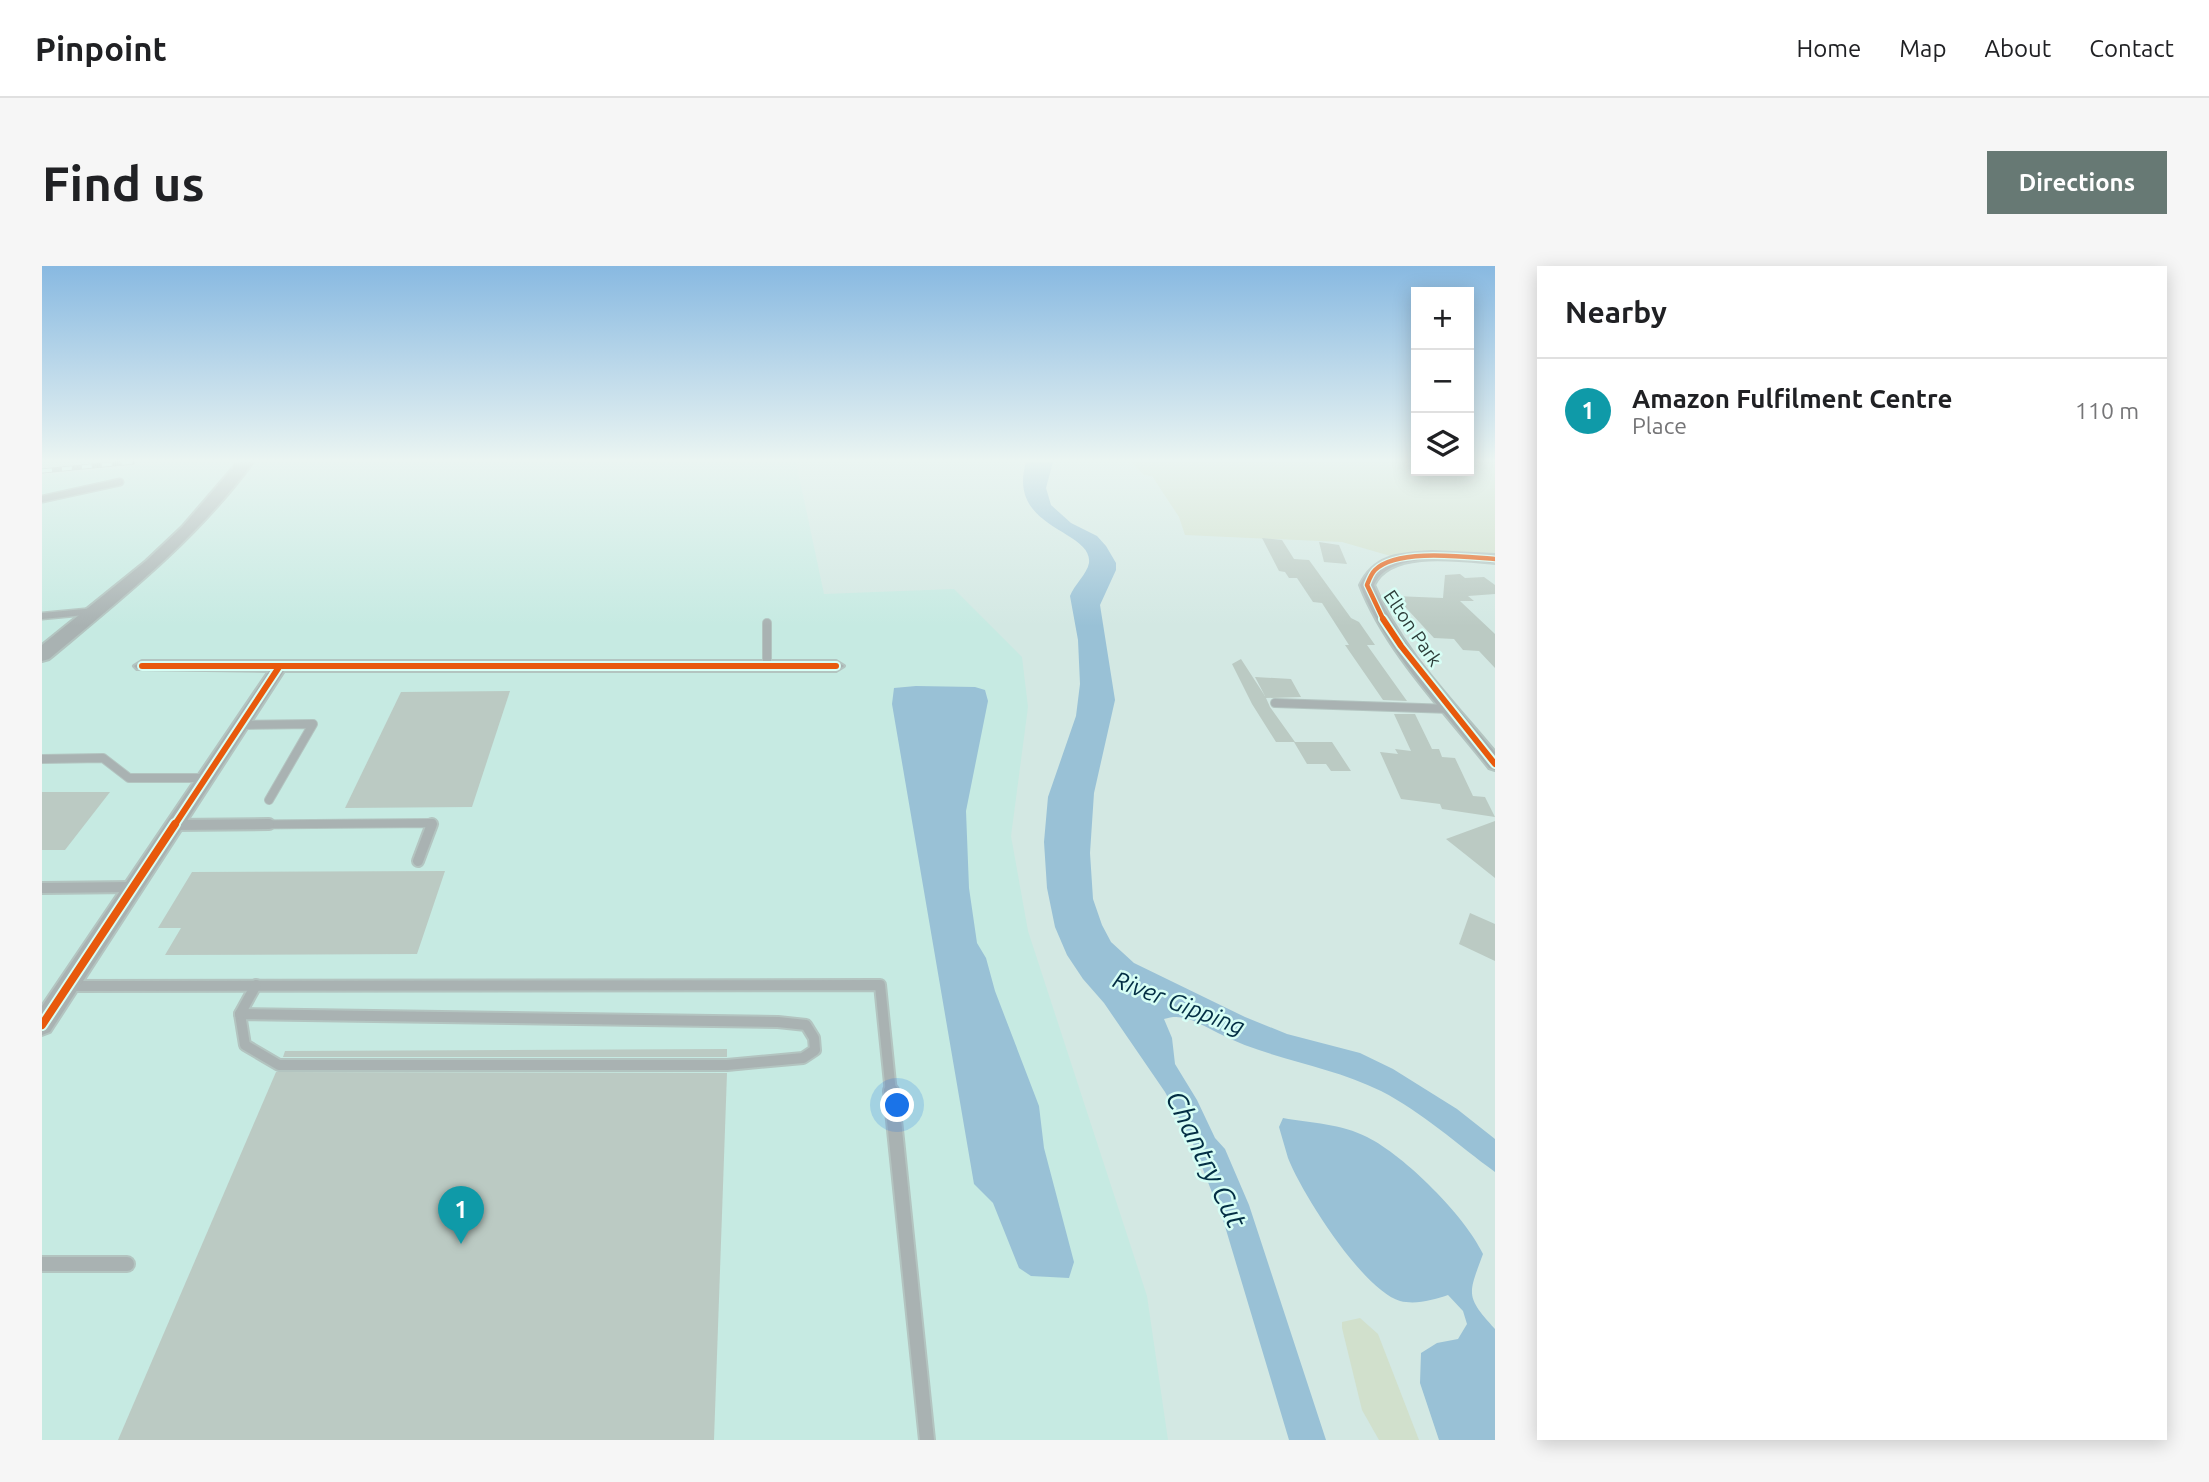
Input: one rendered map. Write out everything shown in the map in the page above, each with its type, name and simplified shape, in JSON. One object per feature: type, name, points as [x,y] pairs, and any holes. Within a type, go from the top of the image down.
[{"type":"street","points":[[42,654],[152,565],[199,517]]},
{"type":"street","name":"Elton Park","points":[[1495,559],[1458,556],[1395,561],[1375,570],[1367,585],[1377,610],[1395,637],[1495,764]]},
{"type":"street","points":[[142,666],[836,666]]},
{"type":"street","points":[[42,1025],[279,667]]},
{"type":"lane","points":[[42,616],[96,611]]},
{"type":"lane","points":[[767,623],[767,666]]},
{"type":"lane","points":[[1275,703],[1452,709]]},
{"type":"lane","points":[[241,725],[313,724],[269,800]]},
{"type":"lane","points":[[42,759],[103,758],[129,778],[206,778]]},
{"type":"lane","points":[[174,825],[432,823],[418,861]]},
{"type":"lane","points":[[42,888],[133,887]]},
{"type":"lane","points":[[240,1014],[778,1022],[806,1025],[814,1038],[814,1050],[803,1058],[727,1065],[279,1065],[245,1045],[240,1014],[256,985]]},
{"type":"lane","points":[[68,986],[880,985],[927,1440]]},
{"type":"lane","points":[[42,1264],[127,1264]]},
{"type":"shaded area","points":[[42,517],[808,517],[824,594],[954,589],[1022,657],[1028,707],[1011,836],[1028,931],[1147,1296],[1168,1440],[42,1440]]},
{"type":"shaded area","points":[[1179,517],[1495,517],[1495,560],[1394,557],[1342,542],[1185,535]]},
{"type":"shaded area","points":[[1360,1318],[1378,1334],[1419,1440],[1379,1440],[1362,1410],[1342,1328],[1342,1322]]},
{"type":"water","points":[[1041,517],[1064,517],[1097,536],[1116,563],[1116,570],[1100,605],[1115,700],[1094,793],[1090,853],[1093,899],[1111,942],[1134,963],[1245,1017],[1287,1034],[1360,1053],[1393,1069],[1457,1109],[1495,1139],[1495,1172],[1425,1119],[1381,1091],[1341,1075],[1258,1050],[1192,1020],[1178,1017],[1164,1019],[1172,1038],[1175,1064],[1197,1100],[1215,1138],[1225,1149],[1249,1205],[1326,1440],[1289,1440],[1224,1223],[1193,1144],[1165,1092],[1104,1003],[1067,955],[1055,927],[1047,888],[1044,842],[1048,797],[1076,716],[1080,684],[1078,640],[1070,596],[1089,563],[1087,552],[1078,542]]},
{"type":"water","points":[[975,687],[985,690],[988,701],[966,811],[969,888],[977,943],[986,958],[995,991],[1039,1106],[1044,1148],[1074,1262],[1069,1278],[1031,1276],[1019,1268],[993,1203],[974,1184],[892,704],[894,688]]},
{"type":"water","points":[[1283,1118],[1347,1129],[1367,1137],[1416,1172],[1463,1222],[1483,1254],[1472,1287],[1474,1302],[1495,1329],[1495,1440],[1439,1440],[1420,1383],[1421,1353],[1437,1343],[1458,1339],[1467,1324],[1463,1311],[1448,1295],[1418,1302],[1400,1301],[1385,1293],[1369,1279],[1335,1239],[1295,1174],[1279,1127]]},
{"type":"building","points":[[1262,538],[1282,540],[1294,559],[1309,560],[1351,618],[1359,622],[1375,645],[1367,645],[1407,701],[1383,700],[1345,645],[1349,645],[1322,603],[1313,602],[1297,578],[1289,578],[1285,572],[1279,571]]},
{"type":"building","points":[[1319,542],[1339,545],[1347,564],[1324,562]]},
{"type":"building","points":[[1460,574],[1465,578],[1484,577],[1495,585],[1495,594],[1468,596],[1474,601],[1460,601],[1495,634],[1495,668],[1479,651],[1463,650],[1454,639],[1434,638],[1395,596],[1443,598],[1445,575]]},
{"type":"building","points":[[1241,659],[1265,696],[1255,677],[1291,679],[1301,697],[1266,698],[1270,707],[1295,742],[1332,742],[1351,771],[1331,771],[1326,764],[1307,764],[1294,742],[1276,742],[1252,704],[1232,664]]},
{"type":"building","points":[[510,691],[472,807],[345,808],[401,692]]},
{"type":"building","points":[[1394,714],[1415,714],[1432,749],[1439,749],[1442,757],[1455,758],[1473,796],[1485,797],[1495,817],[1442,809],[1440,804],[1401,799],[1380,752],[1398,754],[1395,749],[1411,751]]},
{"type":"building","points":[[42,792],[110,792],[65,850],[42,850]]},
{"type":"building","points":[[1495,821],[1495,878],[1446,839]]},
{"type":"building","points":[[445,871],[417,954],[165,955],[181,928],[158,928],[192,872]]},
{"type":"building","points":[[1470,913],[1495,924],[1495,961],[1459,944]]},
{"type":"building","points":[[727,1049],[727,1057],[283,1057],[285,1051]]},
{"type":"building","points":[[276,1072],[727,1073],[714,1440],[118,1440]]},
{"type":"cycle path","points":[[1495,559],[1432,556],[1399,560],[1375,570],[1367,585],[1377,610],[1401,646],[1495,764]]},
{"type":"cycle path","points":[[142,666],[836,666]]},
{"type":"cycle path","points":[[42,1025],[279,667]]},
{"type":"place","name":"Amazon Fulfilment Centre","points":[[461,1244]]},
{"type":"water label","name":"River Gipping","points":[[1179,1003]]},
{"type":"water label","name":"Chantry Cut","points":[[1207,1159]]}]
